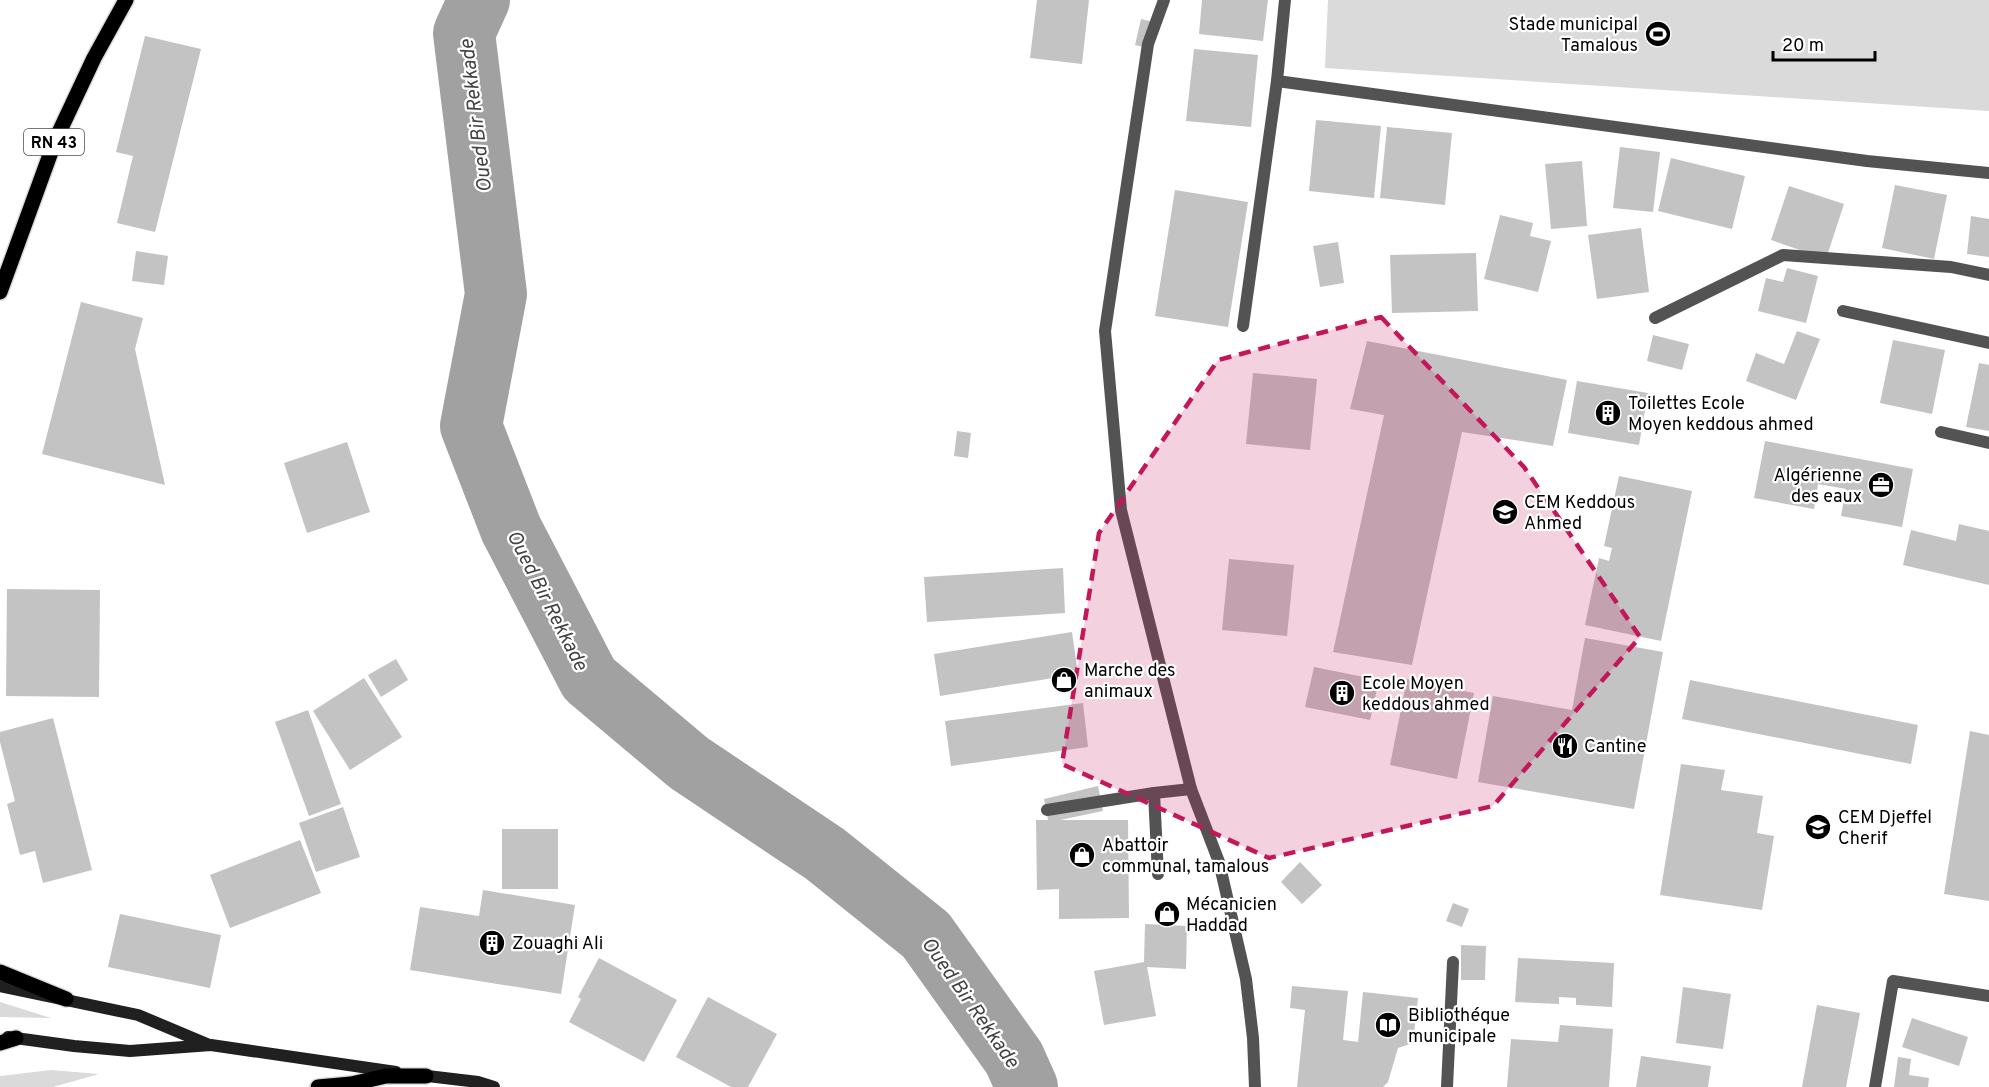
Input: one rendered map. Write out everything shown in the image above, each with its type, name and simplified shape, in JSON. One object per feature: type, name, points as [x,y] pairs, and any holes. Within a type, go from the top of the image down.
[{"type":"main road","name":"RN 43","points":[[0,292],[55,141],[94,58],[126,0]]},
{"type":"main road","points":[[0,972],[66,999]]},
{"type":"main road","points":[[0,1043],[16,1038]]},
{"type":"main road","points":[[318,1087],[351,1084],[386,1076],[426,1076]]},
{"type":"street","points":[[1164,0],[1148,44],[1105,331],[1121,510],[1191,789],[1219,862],[1246,979],[1253,1038],[1255,1087]]},
{"type":"street","points":[[1244,326],[1277,81],[1285,0]]},
{"type":"street","points":[[1277,81],[1867,161],[1989,173]]},
{"type":"street","points":[[1655,318],[1783,255],[1952,267],[1989,275]]},
{"type":"street","points":[[1843,311],[1989,343]]},
{"type":"street","points":[[1941,432],[1989,443]]},
{"type":"street","points":[[1047,810],[1191,789]]},
{"type":"street","points":[[1154,794],[1158,874]]},
{"type":"street","points":[[1447,1087],[1453,962]]},
{"type":"street","points":[[1875,1087],[1893,981],[1989,996]]},
{"type":"street","points":[[0,986],[138,1016],[211,1045]]},
{"type":"street","points":[[0,1035],[130,1051],[211,1045],[478,1082],[494,1087]]},
{"type":"highlighted area","points":[[1381,317],[1524,467],[1640,637],[1493,806],[1269,858],[1062,764],[1099,533],[1218,360]]},
{"type":"shaded area","name":"Stade municipal Tamalous","points":[[1328,0],[1989,0],[1989,111],[1325,68]]},
{"type":"shaded area","points":[[0,1002],[51,1018],[0,1017]]},
{"type":"shaded area","points":[[51,1070],[99,1074],[53,1087],[0,1087],[0,1076]]},
{"type":"building","points":[[1037,0],[1089,0],[1082,64],[1030,58]]},
{"type":"building","points":[[1202,0],[1268,0],[1263,41],[1199,34]]},
{"type":"building","points":[[1141,19],[1154,22],[1148,48],[1135,45]]},
{"type":"building","points":[[145,36],[201,49],[155,232],[117,223],[133,156],[116,152]]},
{"type":"building","points":[[1194,49],[1258,55],[1251,127],[1186,121]]},
{"type":"building","points":[[1316,120],[1381,126],[1374,198],[1309,191]]},
{"type":"building","points":[[1387,127],[1452,133],[1445,205],[1380,198]]},
{"type":"building","points":[[1620,147],[1660,152],[1653,212],[1613,208]]},
{"type":"building","points":[[1671,158],[1745,176],[1732,229],[1658,211]]},
{"type":"building","points":[[1582,161],[1587,226],[1551,229],[1545,164]]},
{"type":"building","points":[[1895,185],[1947,195],[1934,259],[1882,248]]},
{"type":"building","points":[[1789,186],[1844,204],[1826,259],[1771,240]]},
{"type":"building","points":[[1175,190],[1248,202],[1228,327],[1155,316]]},
{"type":"building","points":[[1500,215],[1533,223],[1530,236],[1551,241],[1538,292],[1484,279]]},
{"type":"building","points":[[1971,216],[1989,219],[1989,257],[1967,254]]},
{"type":"building","points":[[1641,228],[1649,292],[1597,299],[1588,235]]},
{"type":"building","points":[[1338,242],[1344,283],[1320,287],[1313,246]]},
{"type":"building","points":[[136,251],[168,256],[164,285],[132,281]]},
{"type":"building","points":[[1476,253],[1478,311],[1392,313],[1390,255]]},
{"type":"building","points":[[1787,268],[1818,276],[1806,323],[1758,311],[1766,278],[1783,282]]},
{"type":"building","points":[[81,302],[143,318],[135,349],[165,485],[42,454]]},
{"type":"building","points":[[1797,331],[1820,339],[1796,400],[1746,381],[1756,353],[1784,364]]},
{"type":"building","points":[[1653,335],[1689,344],[1682,370],[1647,361]]},
{"type":"building","points":[[1893,340],[1945,350],[1932,414],[1880,403]]},
{"type":"building","points":[[1367,341],[1567,380],[1553,446],[1462,432],[1412,665],[1333,652],[1384,415],[1350,409]]},
{"type":"building","points":[[1979,363],[1989,365],[1989,431],[1966,427]]},
{"type":"building","points":[[1253,373],[1317,379],[1310,450],[1246,444]]},
{"type":"building","name":"Toilettes Ecole Moyen keddous ahmed","points":[[1577,381],[1648,393],[1639,445],[1568,433]]},
{"type":"building","points":[[957,431],[971,433],[968,458],[954,456]]},
{"type":"building","points":[[1765,441],[1913,469],[1902,527],[1841,516],[1846,489],[1818,484],[1814,509],[1754,498]]},
{"type":"building","points":[[347,442],[370,512],[307,533],[284,463]]},
{"type":"building","points":[[1619,476],[1692,491],[1661,641],[1585,625],[1599,558],[1609,561],[1612,548],[1604,546]]},
{"type":"building","points":[[1959,524],[1989,531],[1989,585],[1903,565],[1911,530],[1956,541]]},
{"type":"building","points":[[1229,559],[1294,565],[1287,636],[1222,630]]},
{"type":"building","points":[[1063,568],[1065,613],[927,622],[924,577]]},
{"type":"building","points":[[7,589],[100,590],[99,697],[6,696]]},
{"type":"building","points":[[1072,632],[1078,674],[940,696],[934,654]]},
{"type":"building","name":"Cantine","points":[[1585,638],[1663,652],[1634,809],[1478,782],[1493,696],[1572,710]]},
{"type":"building","points":[[396,659],[408,680],[381,697],[368,675]]},
{"type":"building","name":"Ecole Moyen keddous ahmed","points":[[1314,667],[1379,680],[1370,720],[1305,707]]},
{"type":"building","points":[[364,678],[402,737],[350,770],[313,711]]},
{"type":"building","points":[[1407,679],[1474,693],[1457,779],[1390,765]]},
{"type":"building","points":[[1690,680],[1918,725],[1911,764],[1682,719]]},
{"type":"building","points":[[1083,703],[1088,747],[951,766],[945,721]]},
{"type":"building","points":[[308,710],[341,804],[309,816],[275,722]]},
{"type":"building","points":[[53,718],[92,870],[43,883],[35,851],[20,855],[7,804],[15,801],[0,742],[0,732]]},
{"type":"building","points":[[1970,731],[1989,735],[1989,901],[1944,894]]},
{"type":"building","points":[[1681,764],[1725,770],[1721,790],[1763,796],[1757,833],[1774,836],[1762,910],[1660,895]]},
{"type":"building","name":"Abattoir communal, tamalous","points":[[1098,786],[1103,811],[1060,820],[1128,820],[1129,918],[1059,919],[1059,889],[1037,890],[1036,820],[1048,820],[1044,799]]},
{"type":"building","points":[[343,807],[360,857],[316,872],[299,823]]},
{"type":"building","points":[[502,829],[558,829],[558,889],[502,889]]},
{"type":"building","points":[[300,840],[321,893],[230,928],[210,875]]},
{"type":"building","points":[[1300,862],[1322,885],[1302,904],[1281,882]]},
{"type":"building","name":"Zouaghi Ali","points":[[483,890],[575,905],[561,994],[410,970],[420,907],[479,916]]},
{"type":"building","points":[[1453,903],[1469,909],[1462,927],[1446,921]]},
{"type":"building","points":[[120,914],[221,935],[210,988],[108,967]]},
{"type":"building","points":[[1145,924],[1187,926],[1186,969],[1147,967],[1156,1016],[1104,1025],[1094,971],[1144,962]]},
{"type":"building","points":[[1461,945],[1486,946],[1485,980],[1461,980]]},
{"type":"building","points":[[599,958],[677,1000],[644,1062],[569,1022],[581,999],[578,997]]},
{"type":"building","points":[[1518,958],[1614,963],[1612,1007],[1576,1005],[1576,998],[1559,997],[1559,1004],[1515,1002]]},
{"type":"building","name":"Bibliothéque municipale","points":[[1292,986],[1348,991],[1343,1040],[1358,1042],[1363,992],[1418,998],[1413,1043],[1398,1048],[1388,1082],[1383,1087],[1297,1087],[1305,1010],[1290,1008]]},
{"type":"building","points":[[1683,987],[1731,994],[1723,1049],[1676,1043]]},
{"type":"building","points":[[708,997],[777,1034],[748,1087],[731,1087],[676,1057]]},
{"type":"building","points":[[1817,1005],[1860,1013],[1846,1087],[1802,1087]]},
{"type":"building","points":[[1912,1018],[1968,1037],[1959,1066],[1902,1047]]},
{"type":"building","points":[[1560,1025],[1613,1029],[1609,1087],[1507,1087],[1511,1039],[1558,1042]]},
{"type":"building","points":[[1641,1056],[1711,1066],[1708,1087],[1636,1087]]},
{"type":"building","points":[[1898,1057],[1911,1059],[1909,1075],[1929,1078],[1928,1087],[1894,1087]]},
{"type":"waterway","name":"Oued Bir Rekkade","points":[[479,0],[464,33],[496,294],[471,426],[511,529],[589,679],[689,763],[825,854],[926,935],[1014,1058],[1027,1087]]},
{"type":"place","name":"Stade municipal Tamalous","points":[[1658,34]]},
{"type":"place","name":"Toilettes Ecole Moyen keddous ahmed","points":[[1608,413]]},
{"type":"place","name":"Algérienne des eaux","points":[[1881,485]]},
{"type":"place","name":"CEM Keddous Ahmed","points":[[1505,512]]},
{"type":"place","name":"Marche des animaux","points":[[1064,680]]},
{"type":"place","name":"Ecole Moyen keddous ahmed","points":[[1342,693]]},
{"type":"place","name":"Cantine","points":[[1565,746]]},
{"type":"place","name":"CEM Djeffel Cherif","points":[[1818,827]]},
{"type":"place","name":"Abattoir communal, tamalous","points":[[1082,855]]},
{"type":"place","name":"Mécanicien Haddad","points":[[1167,914]]},
{"type":"place","name":"Zouaghi Ali","points":[[492,943]]},
{"type":"place","name":"Bibliothéque municipale","points":[[1388,1025]]}]
